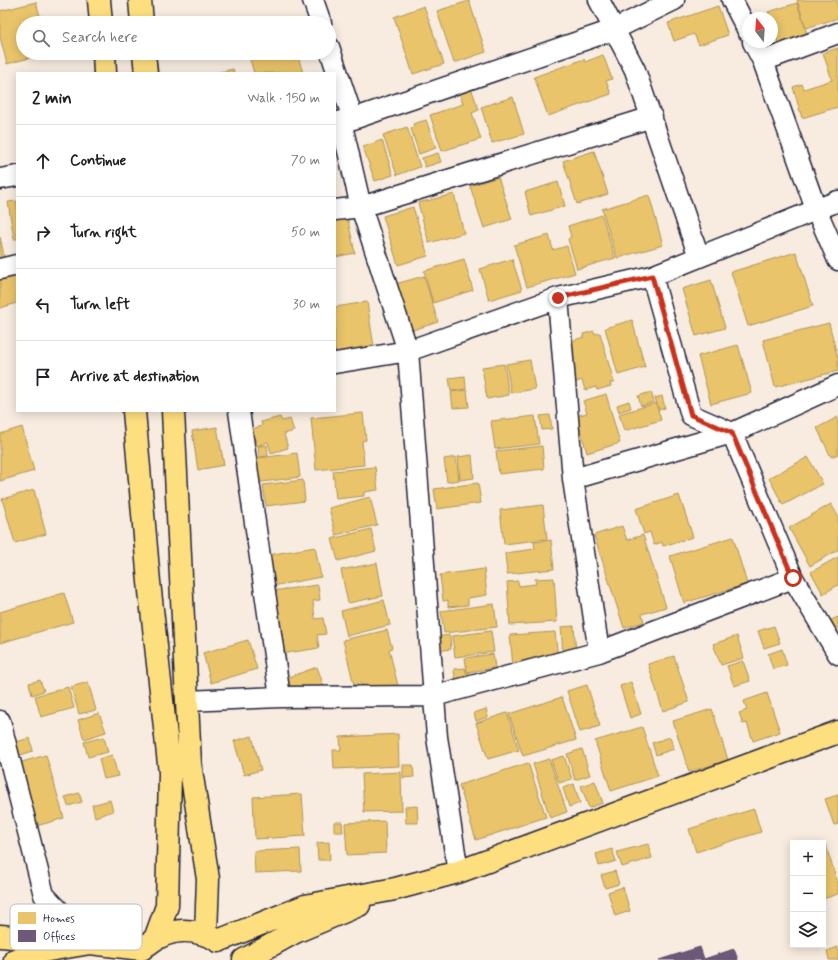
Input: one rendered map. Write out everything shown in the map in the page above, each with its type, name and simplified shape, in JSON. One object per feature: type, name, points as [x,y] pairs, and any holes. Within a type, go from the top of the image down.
[{"type":"main road","points":[[99,0],[100,16]]},
{"type":"main road","points":[[140,0],[141,16]]},
{"type":"main road","points":[[105,60],[106,72]]},
{"type":"main road","points":[[145,60],[146,72]]},
{"type":"main road","points":[[134,412],[149,582],[170,773],[167,906],[144,949]]},
{"type":"main road","points":[[173,412],[190,764],[208,879],[212,938]]},
{"type":"main road","points":[[212,938],[305,906],[395,889],[458,872],[838,732]]},
{"type":"main road","points":[[244,960],[294,932],[395,889]]},
{"type":"main road","points":[[144,949],[167,933],[180,930],[193,931],[212,938],[228,950],[235,960]]},
{"type":"main road","points":[[0,936],[10,937]]},
{"type":"main road","points":[[15,960],[49,950]]},
{"type":"street","points":[[313,0],[319,16]]},
{"type":"street","points":[[599,0],[613,30],[635,70],[699,257]]},
{"type":"street","points":[[343,121],[613,30],[674,0]]},
{"type":"street","points":[[732,0],[742,19]]},
{"type":"street","points":[[763,61],[838,33]]},
{"type":"street","points":[[756,48],[763,61],[816,208],[838,260]]},
{"type":"street","points":[[331,60],[334,72]]},
{"type":"street","points":[[336,84],[361,207],[408,351],[437,737],[458,872]]},
{"type":"street","points":[[336,210],[361,207],[652,117]]},
{"type":"street","points":[[0,178],[16,176]]},
{"type":"street","points":[[336,362],[408,351],[558,298],[652,276],[838,200]]},
{"type":"street","points":[[0,269],[16,265]]},
{"type":"street","points":[[652,276],[691,415],[732,433],[793,578],[838,654]]},
{"type":"street","points":[[558,298],[573,479],[599,652]]},
{"type":"street","points":[[573,479],[732,433],[838,385]]},
{"type":"street","points":[[239,412],[280,697]]},
{"type":"street","points":[[187,701],[280,697],[434,696],[599,652],[793,578]]},
{"type":"street","points":[[0,721],[44,896],[52,904]]},
{"type":"building: Homes","points":[[797,0],[837,0],[838,18],[806,28]]},
{"type":"building: Homes","points":[[469,1],[486,52],[454,63],[437,11]]},
{"type":"building: Homes","points":[[36,2],[40,16],[16,16],[16,60],[22,60],[7,64],[0,37],[0,11]]},
{"type":"building: Homes","points":[[797,3],[807,34],[795,38],[796,41],[779,47],[778,12],[768,12]]},
{"type":"building: Homes","points":[[424,6],[444,64],[413,74],[394,17]]},
{"type":"building: Homes","points":[[718,6],[728,35],[699,45],[694,34],[674,41],[668,23]]},
{"type":"building: Homes","points":[[838,48],[838,107],[802,118],[793,87],[802,84],[804,89],[832,80],[823,53]]},
{"type":"building: Homes","points":[[603,55],[612,79],[606,81],[611,94],[548,116],[534,77],[584,59],[585,62]]},
{"type":"building: Homes","points":[[250,60],[299,60],[303,72],[254,72]]},
{"type":"building: Homes","points":[[233,69],[234,72],[220,72]]},
{"type":"building: Homes","points":[[471,88],[479,110],[472,113],[481,139],[442,151],[430,115],[463,104],[459,92]]},
{"type":"building: Homes","points":[[513,97],[524,134],[492,143],[481,107]]},
{"type":"building: Homes","points":[[426,120],[436,148],[419,154],[411,129],[414,127],[413,124]]},
{"type":"building: Homes","points":[[407,127],[420,167],[397,175],[383,135]]},
{"type":"building: Homes","points":[[382,140],[393,175],[375,181],[363,147]]},
{"type":"building: Homes","points":[[594,151],[608,194],[577,204],[563,161]]},
{"type":"building: Homes","points":[[438,153],[441,162],[425,167],[422,158]]},
{"type":"building: Homes","points":[[498,177],[512,219],[484,228],[470,186]]},
{"type":"building: Homes","points":[[558,182],[565,206],[531,216],[525,192]]},
{"type":"building: Homes","points":[[454,194],[464,233],[429,243],[418,203]]},
{"type":"building: Homes","points":[[649,195],[663,245],[617,258],[602,209]]},
{"type":"building: Homes","points":[[16,201],[16,239],[14,239],[8,202]]},
{"type":"building: Homes","points":[[413,207],[428,256],[398,265],[383,216]]},
{"type":"building: Homes","points":[[602,215],[615,258],[577,269],[568,239],[571,237],[568,226]]},
{"type":"building: Homes","points":[[347,216],[355,253],[336,257],[336,219]]},
{"type":"building: Homes","points":[[549,235],[553,250],[567,246],[575,273],[527,287],[514,245]]},
{"type":"building: Homes","points":[[0,237],[5,260],[0,261]]},
{"type":"building: Homes","points":[[796,252],[813,306],[748,326],[731,272]]},
{"type":"building: Homes","points":[[464,259],[473,290],[433,303],[424,271]]},
{"type":"building: Homes","points":[[512,259],[522,290],[489,300],[480,269]]},
{"type":"building: Homes","points":[[16,270],[16,303],[0,308],[0,275]]},
{"type":"building: Homes","points":[[424,276],[438,322],[410,331],[395,284]]},
{"type":"building: Homes","points":[[711,280],[725,328],[696,336],[682,289]]},
{"type":"building: Homes","points":[[367,302],[374,347],[336,353],[336,307]]},
{"type":"building: Homes","points":[[632,320],[645,367],[618,375],[605,328]]},
{"type":"building: Homes","points":[[829,323],[838,359],[838,371],[775,387],[763,340]]},
{"type":"building: Homes","points":[[594,331],[595,334],[600,333],[614,382],[610,383],[611,386],[597,390],[596,387],[585,390],[582,380],[574,383],[566,356],[574,353],[571,341],[584,337],[583,334]]},
{"type":"building: Homes","points":[[738,345],[752,393],[711,404],[698,356]]},
{"type":"building: Homes","points":[[530,360],[535,389],[511,393],[506,364]]},
{"type":"building: Homes","points":[[504,364],[509,395],[487,399],[482,367]]},
{"type":"building: Homes","points":[[465,376],[466,389],[451,391],[449,378]]},
{"type":"building: Homes","points":[[467,390],[469,407],[453,408],[451,392]]},
{"type":"building: Homes","points":[[651,392],[654,402],[641,406],[638,396]]},
{"type":"building: Homes","points":[[606,394],[620,443],[587,453],[576,416],[587,413],[583,401]]},
{"type":"building: Homes","points":[[662,396],[665,408],[659,410],[655,398]]},
{"type":"building: Homes","points":[[629,401],[631,408],[619,412],[617,405]]},
{"type":"building: Homes","points":[[656,403],[661,420],[624,431],[619,414]]},
{"type":"building: Homes","points":[[363,413],[366,440],[362,441],[364,465],[316,470],[311,418]]},
{"type":"building: Homes","points":[[550,415],[552,429],[542,430],[540,416]]},
{"type":"building: Homes","points":[[535,416],[539,444],[495,449],[491,421]]},
{"type":"building: Homes","points":[[280,417],[282,421],[290,419],[294,431],[284,434],[288,448],[271,453],[268,442],[257,446],[252,429],[262,426],[261,422]]},
{"type":"building: Homes","points":[[838,417],[838,454],[831,457],[817,428]]},
{"type":"building: Homes","points":[[22,427],[34,471],[0,481],[0,434]]},
{"type":"building: Homes","points":[[217,427],[224,465],[198,470],[192,431]]},
{"type":"building: Homes","points":[[267,445],[268,456],[259,457],[258,446]]},
{"type":"building: Homes","points":[[542,446],[544,469],[499,474],[496,451]]},
{"type":"building: Homes","points":[[297,453],[300,477],[255,483],[252,459]]},
{"type":"building: Homes","points":[[472,455],[474,478],[460,480],[458,457]]},
{"type":"building: Homes","points":[[456,457],[459,480],[447,482],[444,459]]},
{"type":"building: Homes","points":[[808,457],[823,484],[783,505],[769,478]]},
{"type":"building: Homes","points":[[375,467],[378,490],[364,492],[364,496],[336,499],[333,471]]},
{"type":"building: Homes","points":[[303,480],[305,501],[266,506],[263,485]]},
{"type":"building: Homes","points":[[478,483],[481,503],[437,509],[434,489]]},
{"type":"building: Homes","points":[[34,490],[46,534],[15,543],[2,499]]},
{"type":"building: Homes","points":[[679,495],[693,537],[663,546],[662,542],[654,545],[650,532],[644,534],[636,509]]},
{"type":"building: Homes","points":[[370,497],[377,525],[336,535],[329,508]]},
{"type":"building: Homes","points":[[831,504],[838,516],[838,550],[810,566],[789,528]]},
{"type":"building: Homes","points":[[543,505],[547,539],[504,544],[500,510]]},
{"type":"building: Homes","points":[[622,526],[627,540],[643,535],[666,607],[642,614],[644,622],[624,628],[594,535]]},
{"type":"building: Homes","points":[[371,529],[376,551],[338,561],[332,539]]},
{"type":"building: Homes","points":[[733,537],[747,584],[684,603],[670,556]]},
{"type":"building: Homes","points":[[551,540],[554,569],[507,574],[505,553],[535,549],[534,542]]},
{"type":"building: Homes","points":[[315,547],[321,577],[273,586],[268,555]]},
{"type":"building: Homes","points":[[838,557],[838,585],[823,594],[811,572]]},
{"type":"building: Homes","points":[[377,563],[383,596],[348,603],[341,570]]},
{"type":"building: Homes","points":[[484,569],[487,595],[468,598],[468,605],[448,607],[448,600],[443,601],[440,575]]},
{"type":"building: Homes","points":[[554,578],[557,622],[510,625],[507,582],[518,581],[519,586],[536,584],[535,579]]},
{"type":"building: Homes","points":[[318,585],[320,600],[313,601],[315,619],[323,618],[326,634],[317,635],[319,648],[281,654],[272,591]]},
{"type":"building: Homes","points":[[64,593],[73,622],[0,643],[0,612]]},
{"type":"building: Homes","points":[[384,600],[390,625],[347,636],[341,611]]},
{"type":"building: Homes","points":[[494,604],[497,627],[444,633],[441,611]]},
{"type":"building: Homes","points":[[838,617],[838,635],[831,620]]},
{"type":"building: Homes","points":[[574,626],[576,654],[563,655],[561,627]]},
{"type":"building: Homes","points":[[774,626],[780,643],[764,648],[758,631]]},
{"type":"building: Homes","points":[[387,630],[392,648],[389,649],[398,686],[364,694],[361,683],[354,685],[343,640]]},
{"type":"building: Homes","points":[[491,631],[494,652],[455,657],[452,636]]},
{"type":"building: Homes","points":[[555,632],[558,658],[513,667],[510,635]]},
{"type":"building: Homes","points":[[450,635],[451,649],[437,651],[435,637]]},
{"type":"building: Homes","points":[[737,636],[744,658],[721,665],[713,644]]},
{"type":"building: Homes","points":[[248,640],[257,669],[211,683],[203,653]]},
{"type":"building: Homes","points":[[782,649],[787,665],[773,669],[768,654]]},
{"type":"building: Homes","points":[[493,654],[495,668],[467,672],[465,658]]},
{"type":"building: Homes","points":[[674,656],[689,702],[663,711],[648,664]]},
{"type":"building: Homes","points":[[743,661],[750,681],[734,686],[727,666]]},
{"type":"building: Homes","points":[[317,667],[327,695],[292,708],[281,680]]},
{"type":"building: Homes","points":[[465,668],[466,673],[470,672],[472,684],[456,686],[454,669]]},
{"type":"building: Homes","points":[[40,680],[44,691],[32,695],[29,683]]},
{"type":"building: Homes","points":[[88,682],[96,710],[79,714],[71,687]]},
{"type":"building: Homes","points":[[631,682],[641,714],[630,718],[620,686]]},
{"type":"building: Homes","points":[[587,685],[600,726],[580,732],[567,691]]},
{"type":"building: Homes","points":[[68,687],[74,708],[41,717],[35,696]]},
{"type":"building: Homes","points":[[767,693],[780,732],[753,741],[747,723],[743,724],[739,713],[747,710],[744,701]]},
{"type":"building: Homes","points":[[562,697],[576,740],[523,756],[509,714]]},
{"type":"building: Homes","points":[[486,709],[488,717],[476,721],[474,713]]},
{"type":"building: Homes","points":[[712,709],[728,760],[689,772],[673,721]]},
{"type":"building: Homes","points":[[99,713],[106,732],[84,739],[78,720]]},
{"type":"building: Homes","points":[[507,713],[519,750],[488,759],[476,723]]},
{"type":"building: Homes","points":[[642,727],[658,776],[611,791],[595,741]]},
{"type":"building: Homes","points":[[398,734],[399,766],[334,769],[333,750],[341,750],[340,737]]},
{"type":"building: Homes","points":[[252,736],[261,770],[244,775],[234,741]]},
{"type":"building: Homes","points":[[104,737],[108,752],[88,757],[84,742]]},
{"type":"building: Homes","points":[[670,737],[674,749],[656,755],[652,743]]},
{"type":"building: Homes","points":[[30,738],[33,751],[17,756],[13,743]]},
{"type":"building: Homes","points":[[582,749],[590,775],[575,780],[567,754]]},
{"type":"building: Homes","points":[[46,755],[64,818],[33,827],[15,764]]},
{"type":"building: Homes","points":[[112,755],[118,776],[104,779],[99,759]]},
{"type":"building: Homes","points":[[564,756],[572,779],[559,783],[551,760]]},
{"type":"building: Homes","points":[[549,759],[567,812],[550,818],[533,764]]},
{"type":"building: Homes","points":[[528,763],[546,817],[476,840],[459,785]]},
{"type":"building: Homes","points":[[403,765],[413,765],[414,777],[403,778]]},
{"type":"building: Homes","points":[[401,772],[402,811],[364,812],[362,774]]},
{"type":"building: Homes","points":[[595,781],[603,803],[589,808],[581,786]]},
{"type":"building: Homes","points":[[574,784],[580,803],[569,807],[563,788]]},
{"type":"building: Homes","points":[[79,793],[82,802],[68,806],[65,797]]},
{"type":"building: Homes","points":[[302,794],[305,836],[255,839],[253,797]]},
{"type":"building: Homes","points":[[838,795],[838,824],[834,825],[825,799]]},
{"type":"building: Homes","points":[[110,800],[113,811],[95,817],[92,805]]},
{"type":"building: Homes","points":[[417,806],[418,823],[406,823],[405,807]]},
{"type":"building: Homes","points":[[754,809],[761,832],[696,852],[689,829]]},
{"type":"building: Homes","points":[[385,821],[386,853],[347,855],[345,823]]},
{"type":"building: Homes","points":[[334,822],[342,822],[343,832],[334,832]]},
{"type":"building: Homes","points":[[329,842],[330,860],[318,860],[317,843]]},
{"type":"building: Homes","points":[[648,844],[652,858],[622,867],[617,852]]},
{"type":"building: Homes","points":[[826,847],[838,883],[838,894],[826,898]]},
{"type":"building: Homes","points":[[300,849],[301,871],[255,873],[254,851]]},
{"type":"building: Homes","points":[[612,849],[616,861],[599,866],[596,854]]},
{"type":"building: Homes","points":[[615,871],[619,884],[605,888],[601,875]]},
{"type":"building: Homes","points":[[623,887],[630,911],[615,916],[608,892]]},
{"type":"building: Homes","points":[[838,947],[838,960],[829,960],[827,951]]},
{"type":"building: Offices","points":[[700,947],[704,959],[734,949],[738,960],[659,960]]},
{"type":"route","points":[[558,298],[652,276],[691,415],[732,433],[793,578]]}]
